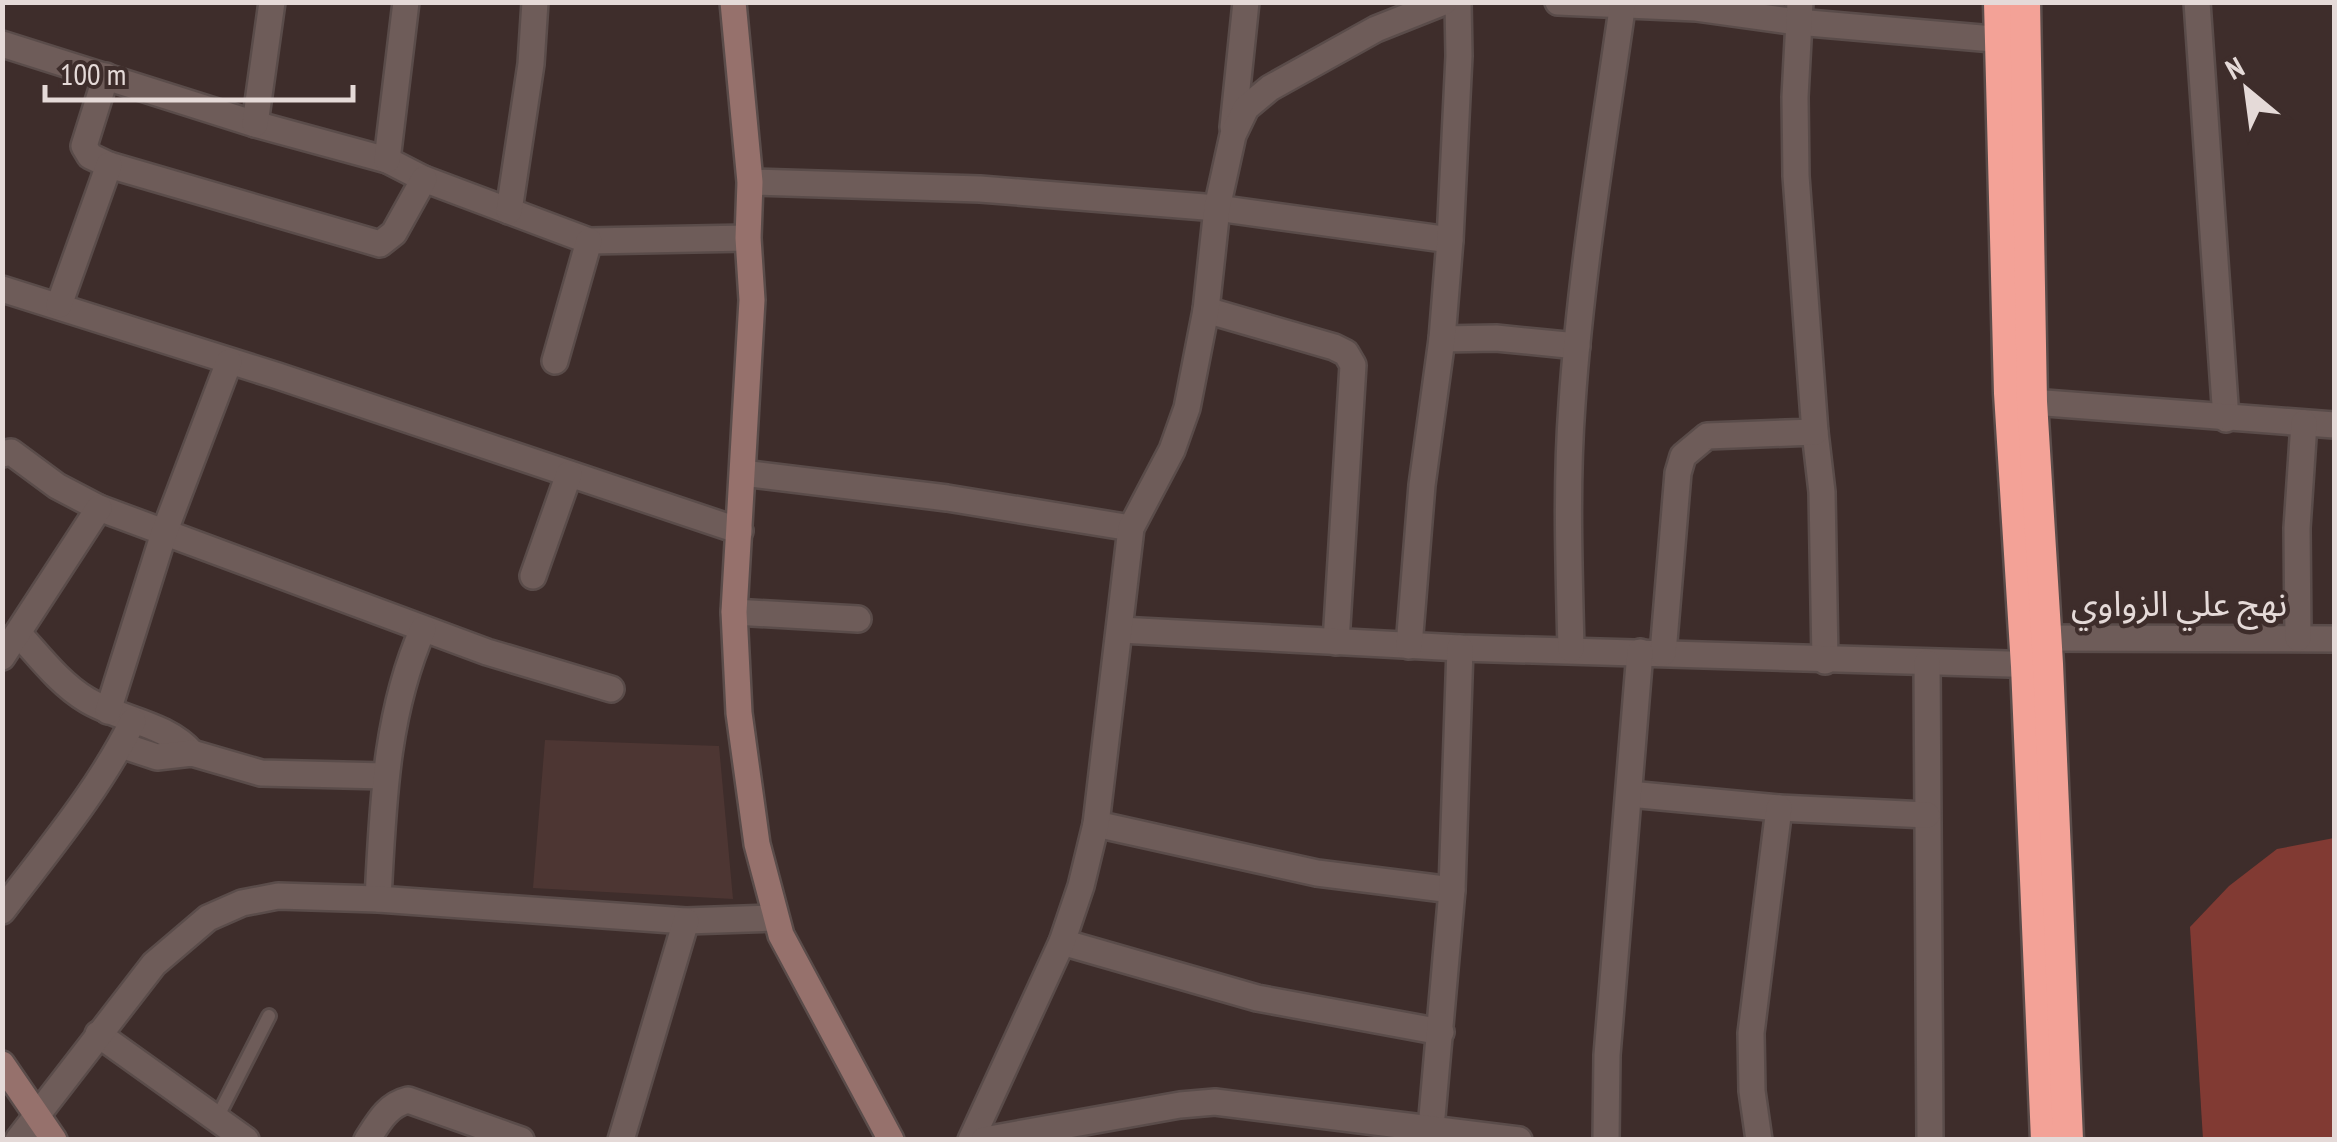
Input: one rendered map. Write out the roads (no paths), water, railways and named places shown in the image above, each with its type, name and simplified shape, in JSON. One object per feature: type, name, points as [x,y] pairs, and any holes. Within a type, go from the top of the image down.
[{"type":"highway","points":[[1999,2],[2013,41],[2032,402],[2046,1140]]},
{"type":"highway","points":[[2025,2],[2013,41],[2009,393],[2036,652],[2068,1140]]},
{"type":"street","points":[[255,124],[272,2]]},
{"type":"street","points":[[387,160],[406,2]]},
{"type":"street","points":[[509,211],[536,2]]},
{"type":"street","points":[[733,2],[750,182],[752,300],[734,612],[738,713],[758,844],[775,918],[791,958],[892,1140]]},
{"type":"street","points":[[971,1140],[1062,942],[1096,824],[1131,528],[1172,450],[1188,408],[1232,135],[1246,2]]},
{"type":"street","points":[[1232,135],[1246,108],[1270,88],[1376,29],[1444,2]]},
{"type":"street","points":[[1409,646],[1422,486],[1442,339],[1450,240],[1458,2]]},
{"type":"street","points":[[1558,2],[1798,12],[2013,41]]},
{"type":"street","points":[[2197,2],[2226,418]]},
{"type":"street","points":[[1572,649],[1568,496],[1576,346],[1623,4]]},
{"type":"street","points":[[1798,12],[1796,176],[1822,492],[1826,660]]},
{"type":"street","points":[[2,44],[255,124],[387,160],[424,179],[589,240],[748,238]]},
{"type":"street","points":[[106,76],[84,146],[90,156],[109,164],[380,244],[394,233],[424,179]]},
{"type":"street","points":[[60,304],[109,164]]},
{"type":"street","points":[[750,182],[980,189],[1218,208],[1450,240]]},
{"type":"street","points":[[555,361],[589,240]]},
{"type":"street","points":[[2,289],[60,304],[740,531]]},
{"type":"street","points":[[1206,310],[1334,347],[1346,353],[1353,365],[1336,642]]},
{"type":"street","points":[[1442,339],[1496,338],[1576,346]]},
{"type":"street","points":[[108,711],[164,533],[230,362]]},
{"type":"street","points":[[2032,402],[2334,424]]},
{"type":"street","points":[[2298,638],[2297,528],[2304,424]]},
{"type":"street","points":[[1606,1140],[1607,1056],[1629,794],[1683,456],[1707,436],[1815,432]]},
{"type":"street","points":[[2,454],[11,452],[57,486],[99,508],[486,652],[610,688]]},
{"type":"street","points":[[743,473],[947,498],[1131,528]]},
{"type":"street","points":[[533,576],[569,474]]},
{"type":"street","points":[[2,657],[99,508]]},
{"type":"street","points":[[734,612],[858,618]]},
{"type":"street","points":[[378,899],[385,776],[398,704],[423,629]]},
{"type":"street","name":"نهج علي الزواوي","points":[[1120,630],[1409,646],[1926,663],[2036,652],[2298,638],[2334,640]]},
{"type":"street","points":[[18,633],[66,684],[108,711],[180,740],[192,753]]},
{"type":"street","points":[[1431,1128],[1452,890],[1460,648]]},
{"type":"street","points":[[1926,663],[1930,1140]]},
{"type":"street","points":[[2,911],[80,807],[133,721]]},
{"type":"street","points":[[121,745],[157,758],[192,753],[261,773],[385,776]]},
{"type":"street","points":[[1629,794],[1779,808],[1927,815]]},
{"type":"street","points":[[1759,1140],[1752,1092],[1751,1033],[1779,808]]},
{"type":"street","points":[[1096,824],[1317,873],[1452,890]]},
{"type":"street","points":[[18,1140],[154,964],[208,918],[242,902],[278,896],[378,899],[686,921],[775,918]]},
{"type":"street","points":[[621,1140],[686,921]]},
{"type":"street","points":[[1062,942],[1257,998],[1441,1032]]},
{"type":"street","points":[[98,1034],[246,1140]]},
{"type":"street","points":[[2,1064],[54,1140]]},
{"type":"street","points":[[367,1140],[385,1112],[408,1100],[521,1140]]},
{"type":"street","points":[[984,1140],[1081,1120],[1215,1102],[1519,1140]]},
{"type":"lane","points":[[217,1118],[268,1016]]}]
